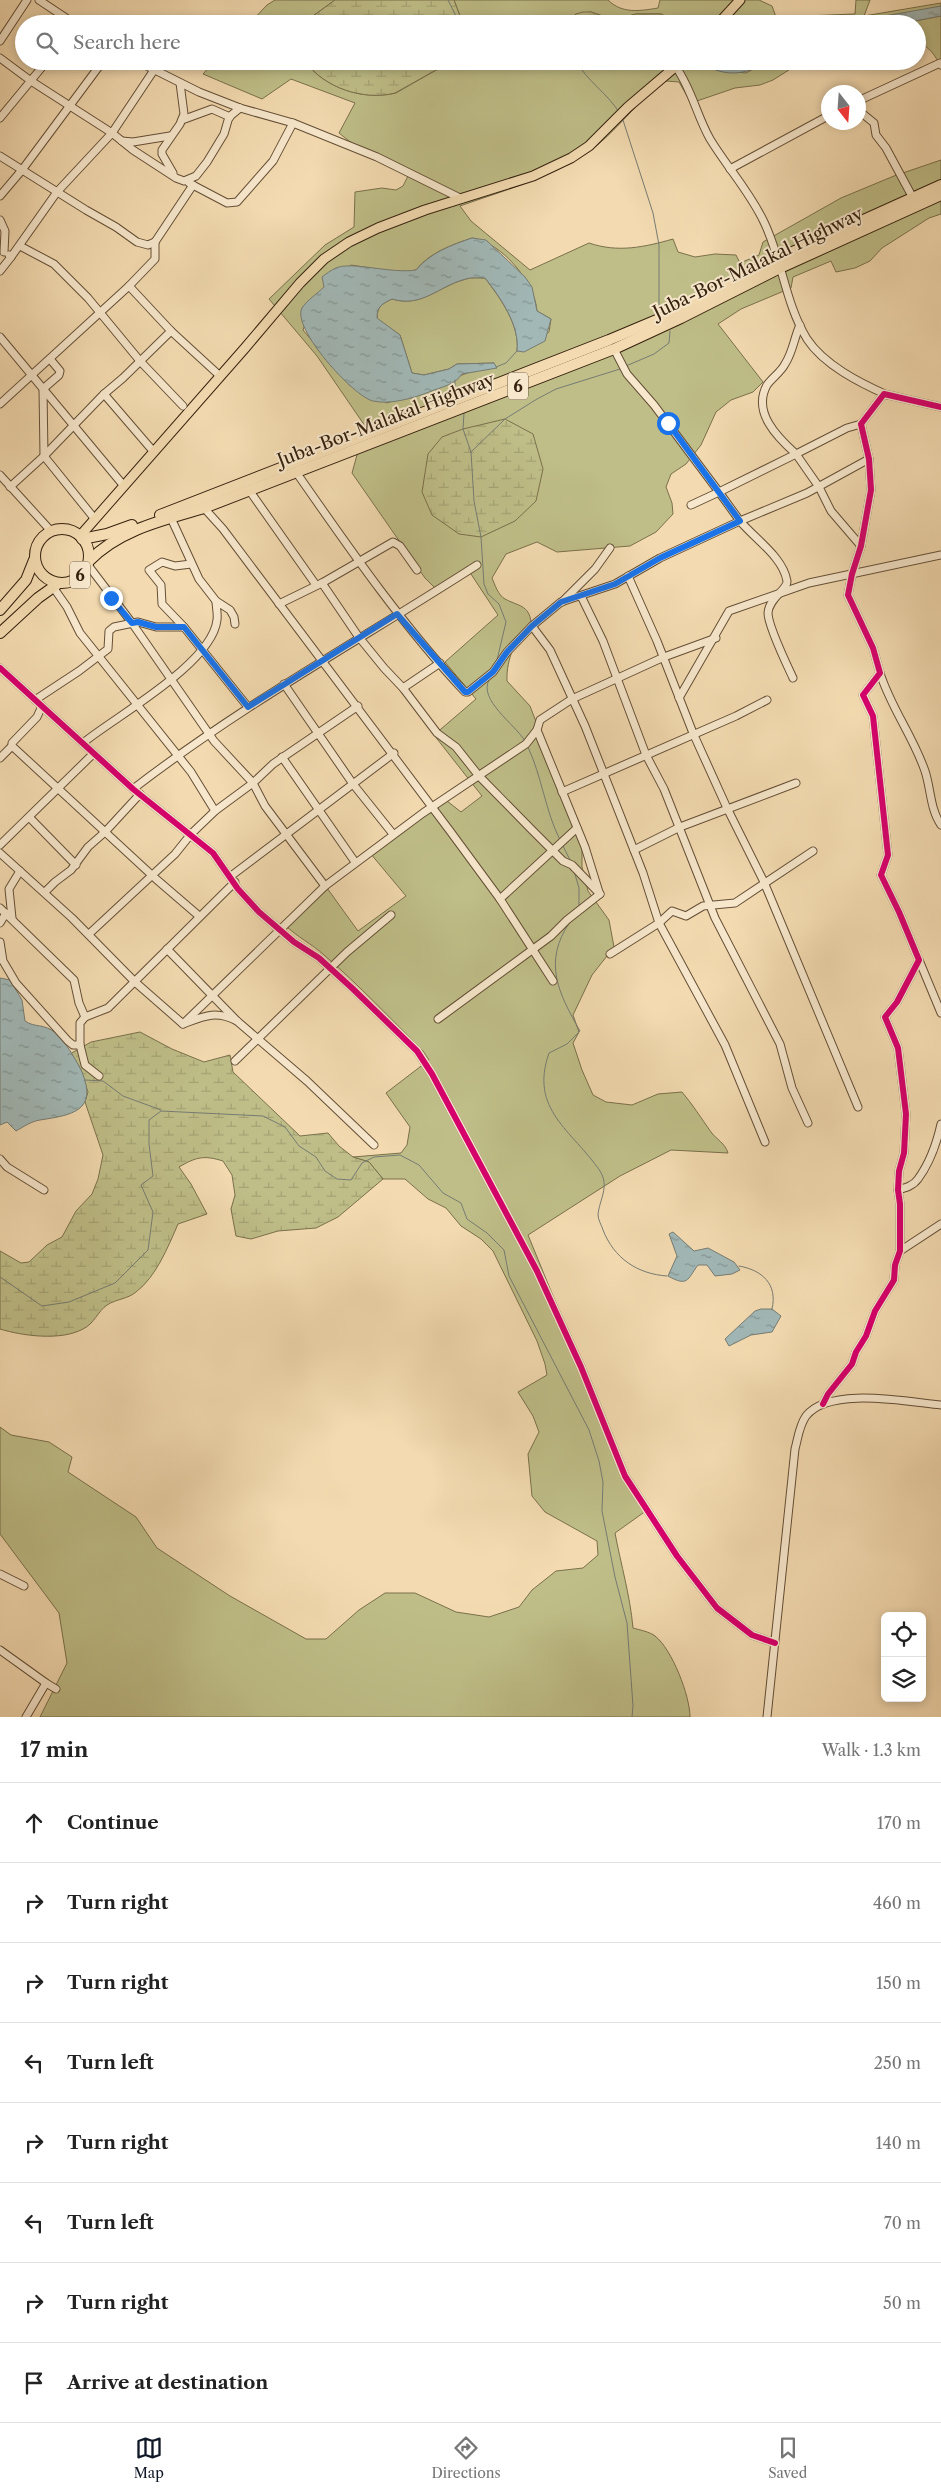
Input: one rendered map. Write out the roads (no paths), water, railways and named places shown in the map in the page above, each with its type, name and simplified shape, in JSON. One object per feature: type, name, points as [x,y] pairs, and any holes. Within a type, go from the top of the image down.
[{"type":"highway","name":"Juba-Bor-Malakal Highway","points":[[50,531],[69,530],[81,537],[106,534],[153,518],[609,340],[678,311],[941,185]]},
{"type":"highway","name":"Juba-Bor-Malakal Highway","points":[[0,633],[38,598],[56,585],[77,579],[88,563],[109,544],[123,536],[204,508],[614,348],[681,318],[779,264],[941,195]]},
{"type":"highway","points":[[0,610],[26,580],[34,560],[36,545],[50,531]]},
{"type":"highway","name":"6","points":[[81,537],[88,548],[88,563]]},
{"type":"highway","name":"6","points":[[34,560],[42,576],[56,585]]},
{"type":"main road","points":[[726,15],[740,0]]},
{"type":"main road","name":"6","points":[[81,537],[94,518],[300,283],[336,250],[378,228],[533,176],[571,158],[594,143],[628,107],[672,70]]},
{"type":"street","points":[[17,15],[27,0]]},
{"type":"street","points":[[39,0],[62,15]]},
{"type":"street","points":[[0,41],[15,18]]},
{"type":"street","points":[[0,58],[15,70]]},
{"type":"street","points":[[926,70],[941,63]]},
{"type":"street","points":[[16,70],[31,82],[112,133],[176,178],[227,203],[237,202],[272,161],[293,124]]},
{"type":"street","points":[[0,118],[40,70]]},
{"type":"street","points":[[0,196],[22,170],[96,70]]},
{"type":"street","points":[[5,253],[20,246],[57,192],[112,133],[154,70],[240,108],[293,124],[395,164],[462,199]]},
{"type":"street","points":[[682,70],[702,123],[764,221],[807,339],[820,354],[869,387],[896,399],[941,406]]},
{"type":"street","points":[[866,97],[926,70]]},
{"type":"street","points":[[180,83],[183,96],[182,120]]},
{"type":"street","points":[[184,181],[196,176],[213,154],[224,134],[226,122],[240,108]]},
{"type":"street","points":[[176,178],[162,154],[164,145],[182,120],[199,112],[212,110],[230,117]]},
{"type":"street","points":[[866,116],[874,123],[876,135],[886,148],[913,198]]},
{"type":"street","points":[[730,169],[821,120]]},
{"type":"street","points":[[122,141],[133,142],[170,136]]},
{"type":"street","points":[[0,156],[116,227],[137,242],[148,245],[155,242],[193,185]]},
{"type":"street","points":[[0,220],[5,231],[5,253],[0,270]]},
{"type":"street","points":[[0,404],[98,312],[129,286],[155,259],[155,242]]},
{"type":"street","points":[[20,246],[54,264],[88,298],[140,361],[183,406]]},
{"type":"street","points":[[129,286],[171,331],[220,376]]},
{"type":"street","points":[[800,324],[795,346],[786,363],[768,384],[761,404],[764,415],[780,440],[796,454],[819,486],[830,511],[861,546]]},
{"type":"street","points":[[10,487],[171,331]]},
{"type":"street","points":[[0,337],[124,486]]},
{"type":"street","points":[[614,348],[627,374],[654,404],[740,521],[781,564],[787,582],[784,589],[774,596],[768,613],[793,678]]},
{"type":"street","points":[[50,359],[60,371],[58,376],[43,389],[44,456],[94,518]]},
{"type":"street","points":[[104,394],[153,451]]},
{"type":"street","points":[[691,505],[848,428],[861,424],[884,394],[941,406]]},
{"type":"street","points":[[861,424],[869,459],[871,490],[861,546],[852,574],[848,595],[873,648],[887,696],[904,721],[925,772],[934,815],[941,825]]},
{"type":"street","points":[[561,602],[615,584],[660,558],[819,486],[869,459]]},
{"type":"street","points":[[296,472],[397,614],[465,692],[468,692],[493,672],[507,652],[532,626],[561,602],[595,569],[610,548]]},
{"type":"street","points":[[0,475],[50,531]]},
{"type":"street","points":[[249,490],[359,638],[403,688],[437,733],[456,747],[479,776],[562,860],[572,865],[600,894]]},
{"type":"street","points":[[204,508],[223,529],[394,753],[500,899],[552,981]]},
{"type":"street","points":[[171,518],[199,579],[216,601],[230,610],[235,624]]},
{"type":"street","points":[[279,604],[395,542],[417,570]]},
{"type":"street","points":[[679,698],[716,638],[730,611],[809,583],[941,555]]},
{"type":"street","points":[[191,564],[184,567],[162,562],[149,570],[161,585],[162,604],[184,627],[200,651],[226,678],[248,707]]},
{"type":"street","points":[[88,563],[132,623],[170,680],[209,733],[253,783],[265,806],[325,886]]},
{"type":"street","points":[[133,789],[178,755],[248,707],[478,565]]},
{"type":"street","points":[[628,576],[664,657],[693,733],[727,808],[764,882],[858,1107]]},
{"type":"street","points":[[56,585],[80,633],[178,755],[215,811]]},
{"type":"street","points":[[581,596],[603,641],[646,755],[680,827],[728,943],[780,1044],[792,1088],[808,1123]]},
{"type":"street","points":[[83,743],[170,680],[200,651],[208,642],[218,619],[216,601]]},
{"type":"street","points":[[35,700],[108,649],[109,631],[114,627],[138,622],[176,629],[184,627]]},
{"type":"street","points":[[532,626],[550,650],[605,774],[659,923],[725,1044],[765,1142]]},
{"type":"street","points":[[183,1024],[325,886],[393,834],[526,744],[537,730],[540,720],[572,699],[664,657],[716,638]]},
{"type":"street","points":[[403,688],[440,663]]},
{"type":"street","points":[[0,668],[133,789],[213,853],[249,901],[279,930],[320,958],[417,1051],[432,1074],[537,1270],[581,1367],[624,1476],[677,1556],[717,1608],[752,1635],[775,1643]]},
{"type":"street","points":[[880,673],[863,695],[873,716],[888,855],[881,874],[900,912],[941,1013]]},
{"type":"street","points":[[284,684],[353,784],[393,834]]},
{"type":"street","points":[[562,792],[693,733],[736,716],[766,700]]},
{"type":"street","points":[[0,758],[37,717],[42,706]]},
{"type":"street","points":[[89,934],[175,854],[191,834],[215,811],[253,783],[282,758],[358,706]]},
{"type":"street","points":[[537,730],[577,828],[600,894]]},
{"type":"street","points":[[12,746],[199,916]]},
{"type":"street","points":[[99,1076],[85,1065],[80,1044],[79,1025],[85,1017],[108,1008],[233,879],[287,834],[394,753]]},
{"type":"street","points":[[0,845],[30,818],[93,754]]},
{"type":"street","points":[[282,758],[355,862]]},
{"type":"street","points":[[634,850],[680,827],[796,783]]},
{"type":"street","points":[[45,892],[76,865],[88,847],[105,832],[140,794]]},
{"type":"street","points":[[30,818],[76,865]]},
{"type":"street","points":[[500,899],[577,828]]},
{"type":"street","points":[[610,954],[659,923],[672,911],[686,916],[711,904],[734,903],[813,851]]},
{"type":"street","points":[[0,853],[89,934],[134,982],[183,1024]]},
{"type":"street","points":[[9,916],[9,889],[20,871]]},
{"type":"street","points":[[438,1019],[532,950],[600,894]]},
{"type":"street","points":[[0,908],[74,980],[79,1003],[85,1017]]},
{"type":"street","points":[[235,1061],[256,1038],[391,915]]},
{"type":"street","points":[[0,923],[9,916]]},
{"type":"street","points":[[0,942],[3,961],[22,991],[68,1041],[73,1045],[80,1044]]},
{"type":"street","points":[[167,949],[256,1038],[307,1081],[374,1145]]},
{"type":"street","points":[[823,1404],[828,1394],[852,1364],[856,1352],[866,1336],[875,1311],[894,1280],[895,1264],[900,1251],[900,1204],[898,1190],[899,1171],[904,1153],[906,1114],[898,1048],[885,1017],[897,1002],[919,960]]},
{"type":"street","points":[[183,1024],[202,1017],[222,1014],[237,1020]]},
{"type":"street","points":[[898,1190],[910,1186],[918,1180],[938,1136],[941,1124]]},
{"type":"street","points":[[0,1160],[7,1167],[44,1190]]},
{"type":"street","points":[[900,1251],[941,1224]]},
{"type":"street","points":[[767,1717],[800,1427],[813,1409],[823,1404],[859,1398],[941,1405]]},
{"type":"street","points":[[0,1574],[24,1586]]},
{"type":"street","points":[[0,1650],[56,1689]]},
{"type":"street","points":[[26,1717],[46,1683]]},
{"type":"water","points":[[941,6],[941,16],[926,19],[926,15],[890,15]]},
{"type":"water","points":[[716,70],[750,70],[733,73]]},
{"type":"water","points":[[472,238],[486,240],[525,277],[532,287],[537,311],[551,319],[545,341],[524,352],[517,351],[516,332],[512,322],[503,303],[485,278],[473,278],[456,282],[413,301],[392,299],[381,306],[377,318],[400,335],[412,373],[424,375],[449,369],[457,364],[494,363],[497,368],[462,374],[456,381],[447,385],[402,400],[380,402],[364,397],[352,388],[326,361],[306,330],[301,318],[304,305],[324,287],[322,277],[334,269],[343,266],[406,271],[416,270],[434,254]]},
{"type":"water","points":[[0,978],[10,980],[22,1000],[25,1021],[51,1030],[62,1040],[80,1068],[86,1085],[87,1095],[79,1109],[62,1116],[28,1124],[16,1131],[7,1122],[0,1125]]},
{"type":"water","points":[[673,1232],[694,1251],[708,1248],[734,1262],[740,1270],[732,1274],[715,1276],[707,1265],[698,1265],[686,1280],[680,1281],[668,1276],[677,1256],[669,1234]]},
{"type":"water","points":[[772,1309],[781,1316],[772,1332],[751,1335],[729,1346],[725,1339],[755,1311]]},
{"type":"waterway","points":[[448,0],[456,15]]},
{"type":"waterway","points":[[582,70],[619,112]]},
{"type":"waterway","points":[[622,117],[653,213],[659,245],[659,306]]},
{"type":"waterway","points":[[626,366],[654,354],[669,343],[670,331]]},
{"type":"waterway","points":[[496,367],[506,363],[517,351]]},
{"type":"waterway","points":[[471,452],[505,419],[537,399],[556,389],[620,369]]},
{"type":"waterway","points":[[455,380],[455,389]]},
{"type":"waterway","points":[[464,413],[463,429],[471,452],[474,501],[481,537],[484,584],[488,594],[499,604],[506,622],[497,660]]},
{"type":"waterway","points":[[489,680],[487,688],[493,704],[525,741]]},
{"type":"waterway","points":[[528,747],[560,840]]},
{"type":"waterway","points":[[563,846],[570,860]]},
{"type":"waterway","points":[[574,871],[579,888],[579,906]]},
{"type":"waterway","points":[[570,922],[562,937],[555,964],[560,991],[580,1031],[567,1044],[549,1053],[544,1073],[545,1090],[549,1105],[556,1118],[589,1156],[603,1177],[604,1188],[598,1217],[613,1249],[636,1268],[656,1275],[667,1276]]},
{"type":"waterway","points":[[85,1080],[103,1081],[123,1096],[161,1110]]},
{"type":"waterway","points":[[0,1277],[42,1306],[69,1302],[115,1283],[148,1250],[153,1212],[141,1185],[153,1176],[149,1144],[149,1120],[161,1111],[263,1116],[285,1127],[299,1146],[316,1157],[325,1171],[337,1179],[351,1180],[362,1163],[374,1157],[400,1155],[419,1165],[443,1193],[461,1203],[467,1219],[487,1233],[504,1250],[509,1276],[589,1430],[599,1461],[603,1482],[602,1511],[615,1577],[627,1623],[633,1706],[632,1717]]},
{"type":"waterway","points":[[739,1266],[755,1271],[770,1285],[773,1292],[772,1309]]}]
